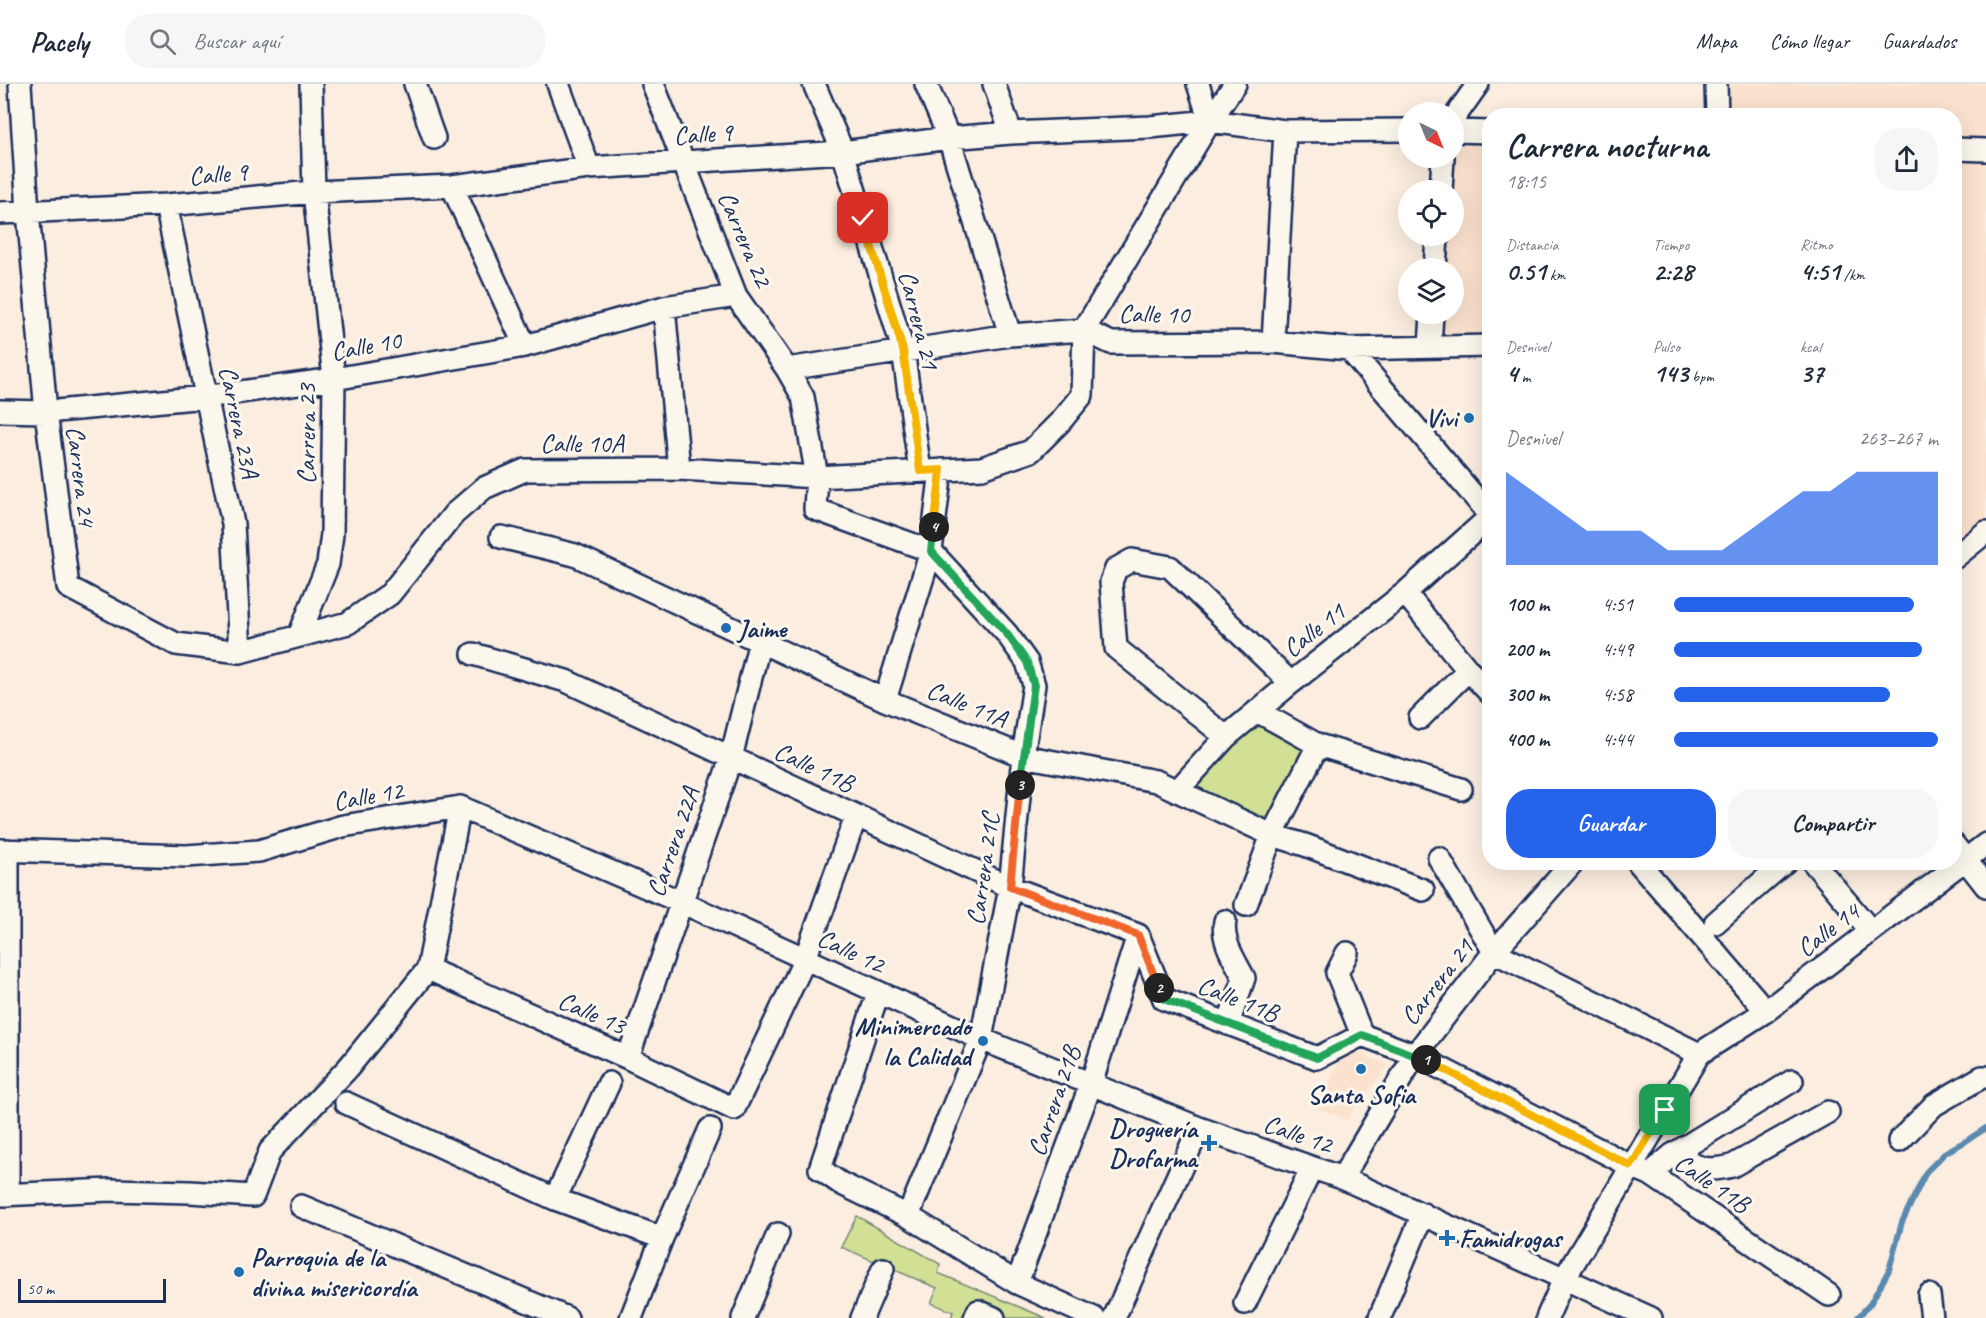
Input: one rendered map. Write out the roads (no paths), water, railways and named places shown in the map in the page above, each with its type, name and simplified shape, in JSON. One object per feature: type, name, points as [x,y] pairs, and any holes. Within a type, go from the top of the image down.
[{"type":"street","name":"Carrera 24","points":[[20,84],[28,212],[46,412],[68,587]]},
{"type":"street","name":"Carrera 23","points":[[299,636],[328,564],[332,534],[334,379],[314,192],[311,84]]},
{"type":"street","points":[[415,84],[434,138]]},
{"type":"street","points":[[558,84],[589,168]]},
{"type":"street","name":"Carrera 22","points":[[653,84],[736,296],[787,369],[803,397],[817,477]]},
{"type":"street","name":"Carrera 21","points":[[814,84],[843,152],[903,350],[931,470]]},
{"type":"street","points":[[926,84],[949,138],[1010,336]]},
{"type":"street","points":[[993,84],[1011,133]]},
{"type":"street","points":[[1198,84],[1210,121]]},
{"type":"street","points":[[1084,330],[1210,121],[1235,84]]},
{"type":"street","points":[[1464,104],[1478,84]]},
{"type":"street","points":[[1716,84],[1717,108]]},
{"type":"street","name":"Calle 9","points":[[0,213],[166,205],[314,192],[452,186],[589,168],[843,152],[949,138],[1150,127],[1210,121],[1285,131],[1398,130]]},
{"type":"street","points":[[1273,342],[1285,131]]},
{"type":"street","points":[[1464,131],[1482,132]]},
{"type":"street","points":[[1962,149],[1986,150]]},
{"type":"street","points":[[452,186],[525,346]]},
{"type":"street","name":"Carrera 23A","points":[[166,205],[233,524],[240,652]]},
{"type":"street","name":"Calle 10","points":[[0,411],[46,412],[205,397],[334,379],[525,346],[664,307],[736,296]]},
{"type":"street","points":[[664,307],[679,469]]},
{"type":"street","points":[[1430,346],[1431,324]]},
{"type":"street","name":"Calle 10","points":[[787,369],[903,350],[1010,336],[1084,330],[1111,343],[1273,342],[1349,349],[1482,346]]},
{"type":"street","name":"Calle 10A","points":[[68,587],[176,644],[240,652],[348,623],[390,594],[454,514],[484,488],[525,470],[679,469],[817,477],[982,468],[1031,451],[1060,422],[1082,395],[1084,330]]},
{"type":"street","points":[[1349,349],[1482,507]]},
{"type":"street","points":[[885,700],[931,551],[931,470]]},
{"type":"street","points":[[817,477],[814,509],[931,551]]},
{"type":"street","name":"Calle 11","points":[[1177,791],[1226,737],[1404,593],[1482,523]]},
{"type":"street","points":[[1962,552],[1986,532]]},
{"type":"street","name":"Calle 11A","points":[[501,537],[575,555],[885,700],[1023,756],[1156,781],[1272,835],[1305,845],[1423,890]]},
{"type":"street","name":"Carrera 21C","points":[[908,1216],[981,1039],[1010,887],[1023,756],[1034,685],[1027,662],[1007,634],[931,551]]},
{"type":"street","points":[[1226,737],[1116,648],[1111,582],[1116,569],[1132,560],[1170,567],[1291,683]]},
{"type":"street","points":[[1404,593],[1482,685]]},
{"type":"street","name":"Carrera 22A","points":[[628,1058],[731,758],[760,641]]},
{"type":"street","name":"Calle 11B","points":[[473,654],[566,681],[1010,887],[1138,935],[1164,999],[1317,1058],[1362,1035],[1415,1055],[1640,1170],[1829,1295]]},
{"type":"street","points":[[1420,718],[1468,670]]},
{"type":"street","points":[[1257,711],[1318,745],[1461,789]]},
{"type":"street","points":[[1246,905],[1272,835],[1318,745]]},
{"type":"street","points":[[4,850],[4,1195],[110,1190],[253,1196],[270,1151],[348,1068],[428,969],[460,807]]},
{"type":"street","name":"Calle 12","points":[[4,850],[186,856],[259,851],[343,826],[460,807],[681,902],[981,1039],[1199,1128],[1342,1178],[1651,1318]]},
{"type":"street","points":[[805,959],[856,816]]},
{"type":"street","name":"Calle 14","points":[[1962,852],[1986,844]]},
{"type":"street","points":[[1962,856],[1986,886]]},
{"type":"street","points":[[1439,858],[1494,952],[1699,1054],[1640,1170],[1564,1279],[1548,1318]]},
{"type":"street","name":"Carrera 21","points":[[1342,1178],[1415,1055],[1494,952],[1566,870]]},
{"type":"street","points":[[1645,870],[1766,1011]]},
{"type":"street","points":[[1715,923],[1776,870]]},
{"type":"street","points":[[1820,870],[1871,931]]},
{"type":"street","name":"Calle 14","points":[[1699,1054],[1766,1011],[1871,931],[1941,870]]},
{"type":"street","points":[[1225,921],[1223,932],[1230,952],[1244,978],[1228,1024]]},
{"type":"street","name":"Carrera 21B","points":[[1017,1283],[1090,1084],[1138,935]]},
{"type":"street","points":[[1347,953],[1338,973],[1362,1035]]},
{"type":"street","name":"Calle 13","points":[[428,969],[628,1058],[734,1109],[805,959]]},
{"type":"street","points":[[878,993],[820,1169],[840,1183],[908,1216],[1017,1283],[1094,1318]]},
{"type":"street","points":[[1899,1141],[1934,1105],[1982,1077],[1986,1077]]},
{"type":"street","points":[[1640,1170],[1672,1155],[1792,1081]]},
{"type":"street","points":[[555,1199],[609,1083]]},
{"type":"street","points":[[346,1103],[555,1199],[662,1238]]},
{"type":"street","points":[[1672,1155],[1697,1167],[1715,1171],[1732,1166],[1828,1112]]},
{"type":"street","points":[[1114,1318],[1199,1128]]},
{"type":"street","points":[[631,1318],[662,1238],[710,1129]]},
{"type":"street","points":[[1245,1303],[1312,1168]]},
{"type":"street","points":[[301,1206],[567,1318]]},
{"type":"street","points":[[1380,1317],[1423,1214]]},
{"type":"street","points":[[743,1318],[778,1234]]},
{"type":"street","points":[[862,1318],[883,1269]]},
{"type":"street","points":[[1929,1295],[1932,1318]]},
{"type":"street","points":[[975,1318],[978,1311],[994,1318]]},
{"type":"waterway","points":[[1857,1318],[1870,1304],[1889,1270],[1902,1222],[1926,1172],[1946,1152],[1986,1128]]},
{"type":"place","name":"Vivi","points":[[1469,418]]},
{"type":"place","name":"Jaime","points":[[726,628]]},
{"type":"place","name":"Minimercado la Calidad","points":[[983,1041]]},
{"type":"place","name":"Santa Sofia","points":[[1361,1069]]},
{"type":"place","name":"Droguería Drofarma","points":[[1209,1143]]},
{"type":"place","name":"Famidrogas","points":[[1447,1238]]},
{"type":"place","name":"Parroquia de la divina misericordía","points":[[239,1272]]}]
